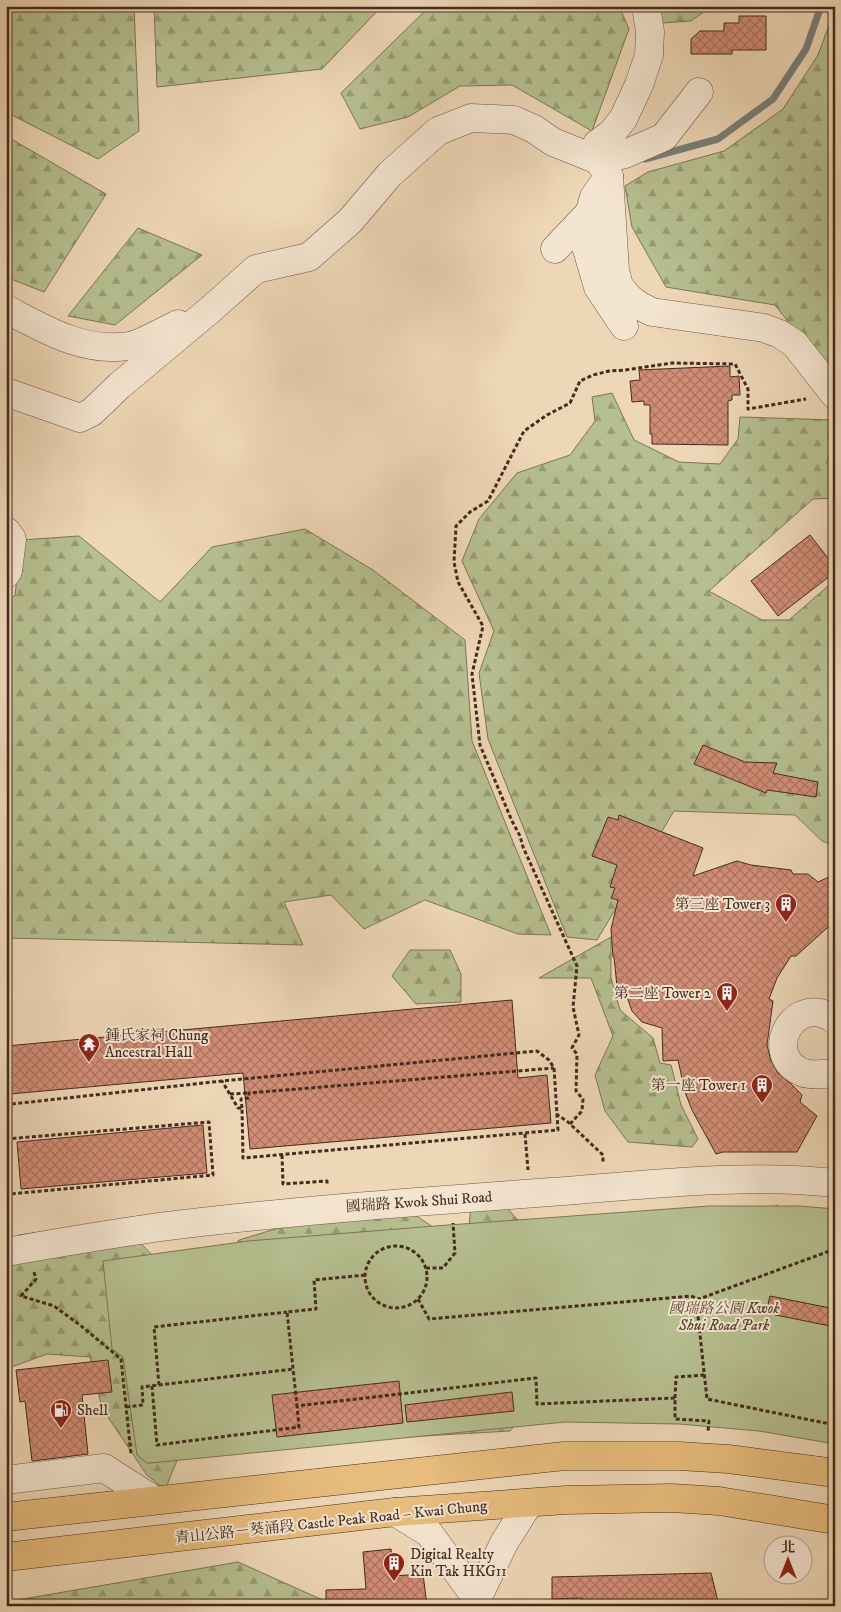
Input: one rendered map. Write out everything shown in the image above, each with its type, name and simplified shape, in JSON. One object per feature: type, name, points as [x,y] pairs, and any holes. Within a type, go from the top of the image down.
[{"type":"main road","points":[[6,1517],[564,1456],[679,1456],[728,1459],[835,1473]]},
{"type":"main road","name":"青山公路－葵涌段 Castle Peak Road – Kwai Chung","points":[[6,1557],[395,1512],[566,1500],[672,1498],[719,1501],[835,1520]]},
{"type":"street","points":[[646,6],[650,32],[649,56],[639,85],[623,120],[597,144],[596,151],[604,168],[615,270],[619,286],[629,298],[652,312],[764,328],[780,334],[795,344],[834,394]]},
{"type":"street","points":[[624,326],[598,287],[586,246],[586,225],[594,197],[604,168],[625,154],[664,137],[699,92]]},
{"type":"street","points":[[6,392],[80,418],[92,412],[119,386],[211,309],[256,268],[309,257],[350,221],[390,174],[438,131],[471,118],[514,120],[604,168]]},
{"type":"street","points":[[555,248],[590,212]]},
{"type":"street","points":[[6,309],[52,334],[89,346],[130,346],[211,309]]},
{"type":"street","points":[[6,531],[12,539],[6,574]]},
{"type":"street","points":[[831,1071],[815,1075],[795,1069],[788,1062],[783,1047],[784,1032],[798,1017],[808,1013],[818,1012],[828,1015],[835,1020]]},
{"type":"street","name":"國瑞路 Kwok Shui Road","points":[[6,1252],[174,1225],[328,1209],[738,1179],[806,1180],[835,1183]]},
{"type":"street","points":[[6,1480],[104,1468],[154,1500]]},
{"type":"street","points":[[477,1602],[504,1543],[529,1503]]},
{"type":"street","points":[[395,1512],[429,1533],[477,1602]]},
{"type":"path","points":[[570,1124],[582,1111],[583,1099],[576,1091],[577,1054],[572,1048],[578,1035],[573,1007],[577,966],[565,944],[480,745],[472,674],[483,626],[458,582],[454,562],[456,526],[470,512],[488,501],[524,431],[547,415],[570,403],[580,382],[593,375],[609,371],[672,363],[735,364],[748,389],[748,409],[834,394]]},
{"type":"path","points":[[6,1101],[12,1104],[537,1051],[550,1060],[554,1068],[558,1130],[244,1158],[241,1099],[249,1098],[249,1093]]},
{"type":"path","points":[[230,1094],[554,1068]]},
{"type":"path","points":[[222,1082],[238,1108],[242,1108]]},
{"type":"path","points":[[556,1114],[570,1124],[602,1155]]},
{"type":"path","points":[[6,1139],[210,1122],[213,1175],[8,1195],[6,1144]]},
{"type":"path","points":[[526,1134],[528,1168]]},
{"type":"path","points":[[282,1155],[283,1184],[327,1180]]},
{"type":"path","points":[[426,1268],[443,1268],[454,1253],[453,1219]]},
{"type":"path","points":[[392,1246],[412,1250],[419,1256],[426,1268],[427,1276],[426,1286],[418,1299],[403,1308],[392,1308],[382,1305],[373,1299],[367,1290],[365,1275],[368,1262],[375,1254],[392,1246]]},
{"type":"path","points":[[418,1299],[429,1319],[691,1296],[699,1299],[835,1249]]},
{"type":"path","points":[[34,1272],[36,1279],[21,1296],[54,1306],[121,1359],[130,1452],[134,1459]]},
{"type":"path","points":[[159,1385],[154,1326],[316,1309],[314,1280],[365,1275]]},
{"type":"path","points":[[699,1299],[697,1307],[707,1399],[835,1425]]},
{"type":"path","points":[[152,1386],[158,1445],[299,1427],[287,1312]]},
{"type":"path","points":[[126,1407],[143,1405],[142,1387],[293,1369]]},
{"type":"path","points":[[705,1375],[676,1377],[675,1419],[709,1421],[708,1435]]},
{"type":"path","points":[[297,1406],[536,1378],[537,1404],[675,1398]]},
{"type":"green space","points":[[6,6],[134,6],[139,131],[98,159],[6,112]]},
{"type":"green space","points":[[154,6],[382,6],[322,69],[157,87]]},
{"type":"green space","points":[[430,6],[619,6],[629,29],[592,131],[512,85],[460,86],[408,117],[360,129],[341,93]]},
{"type":"green space","points":[[655,6],[712,6],[691,21],[662,23]]},
{"type":"green space","points":[[835,9],[835,381],[775,305],[666,287],[632,227],[625,186],[648,172],[724,151],[783,109],[818,55]]},
{"type":"green space","points":[[6,136],[106,194],[44,292],[6,277]]},
{"type":"green space","points":[[138,228],[202,255],[115,325],[68,316]]},
{"type":"green space","points":[[612,393],[634,440],[679,462],[720,464],[738,439],[740,417],[835,420],[835,447],[826,463],[835,467],[835,498],[813,499],[709,591],[762,620],[789,620],[835,580],[835,846],[822,841],[795,815],[674,811],[597,940],[567,937],[488,739],[479,673],[494,631],[462,561],[479,519],[517,473],[570,455],[595,421],[592,397]]},
{"type":"green space","points":[[305,529],[373,570],[465,640],[472,741],[551,935],[518,934],[425,900],[364,929],[331,895],[284,902],[303,945],[6,938],[6,598],[15,596],[21,540],[79,536],[160,602],[212,547]]},
{"type":"green space","points":[[611,937],[611,978],[620,1010],[653,1038],[660,1063],[671,1065],[681,1105],[698,1139],[692,1147],[628,1142],[605,1111],[595,1075],[613,1036],[591,978],[539,978]]},
{"type":"green space","points":[[410,950],[450,950],[461,974],[461,1002],[416,1004],[392,976]]},
{"type":"green space","name":"國瑞路公園 Kwok Shui Road Park","points":[[501,1201],[547,1253],[701,1247],[777,1205],[784,1247],[523,1416],[510,1431],[389,1438],[178,1458],[165,1490],[146,1474],[102,1408],[90,1357],[47,1354],[6,1369],[6,1262],[19,1235],[119,1221],[159,1262],[227,1253],[239,1240],[292,1224],[415,1215],[467,1250],[471,1205]]},
{"type":"green space","name":"國瑞路公園 Kwok Shui Road Park","points":[[709,1206],[799,1206],[835,1209],[835,1444],[759,1431],[679,1424],[565,1422],[151,1463],[147,1463],[137,1455],[123,1357],[112,1349],[103,1261],[248,1241]]},
{"type":"green space","points":[[238,1562],[336,1606],[6,1606],[6,1602]]},
{"type":"building","points":[[739,16],[766,16],[766,50],[732,50],[732,54],[691,54],[691,39],[700,31],[724,31],[724,23],[739,23]]},
{"type":"building","points":[[730,366],[730,377],[739,376],[740,395],[732,395],[732,400],[728,401],[728,445],[652,444],[650,405],[644,405],[644,401],[632,402],[630,381],[640,380],[639,370]]},
{"type":"building","points":[[810,535],[835,567],[835,572],[778,616],[751,581]]},
{"type":"building","points":[[703,745],[745,762],[777,763],[773,773],[818,782],[816,797],[767,790],[766,793],[694,764]]},
{"type":"building","points":[[619,815],[703,848],[693,876],[737,861],[751,865],[791,870],[793,874],[808,874],[818,882],[829,877],[835,891],[835,897],[832,897],[835,905],[835,925],[827,928],[796,956],[791,956],[777,978],[769,999],[773,1001],[767,1045],[771,1061],[778,1073],[802,1095],[800,1102],[817,1116],[797,1152],[723,1152],[716,1154],[692,1110],[685,1092],[678,1060],[663,1061],[662,1028],[642,1022],[632,1011],[627,997],[618,996],[611,929],[618,900],[611,898],[615,888],[610,887],[617,865],[592,856],[608,817],[618,820]]},
{"type":"building","points":[[512,1000],[518,1078],[547,1075],[551,1123],[250,1149],[243,1073],[10,1094],[6,1046]]},
{"type":"building","points":[[203,1125],[207,1173],[21,1189],[17,1142]]},
{"type":"building","points":[[770,1296],[835,1309],[835,1327],[766,1313]]},
{"type":"building","points":[[108,1360],[112,1392],[82,1395],[88,1454],[32,1461],[25,1401],[20,1402],[16,1370]]},
{"type":"building","points":[[399,1381],[403,1423],[277,1437],[272,1395]]},
{"type":"building","points":[[512,1392],[514,1411],[407,1422],[405,1405]]},
{"type":"building","name":"Digital Realty Kin Tak HKG11","points":[[391,1549],[393,1576],[423,1574],[427,1606],[326,1606],[326,1590],[366,1589],[363,1552]]},
{"type":"building","points":[[711,1573],[719,1606],[582,1606],[582,1598],[552,1599],[552,1577]]},
{"type":"waterway","points":[[645,159],[718,139],[773,99],[806,49],[821,6]]},
{"type":"place","name":"第三座 Tower 3","points":[[786,923]]},
{"type":"place","name":"第二座 Tower 2","points":[[727,1012]]},
{"type":"place","name":"鍾氏家祠 Chung Ancestral Hall","points":[[89,1063]]},
{"type":"place","name":"第一座 Tower 1","points":[[762,1104]]},
{"type":"place","name":"Shell","points":[[61,1429]]},
{"type":"place","name":"Digital Realty Kin Tak HKG11","points":[[394,1582]]}]
